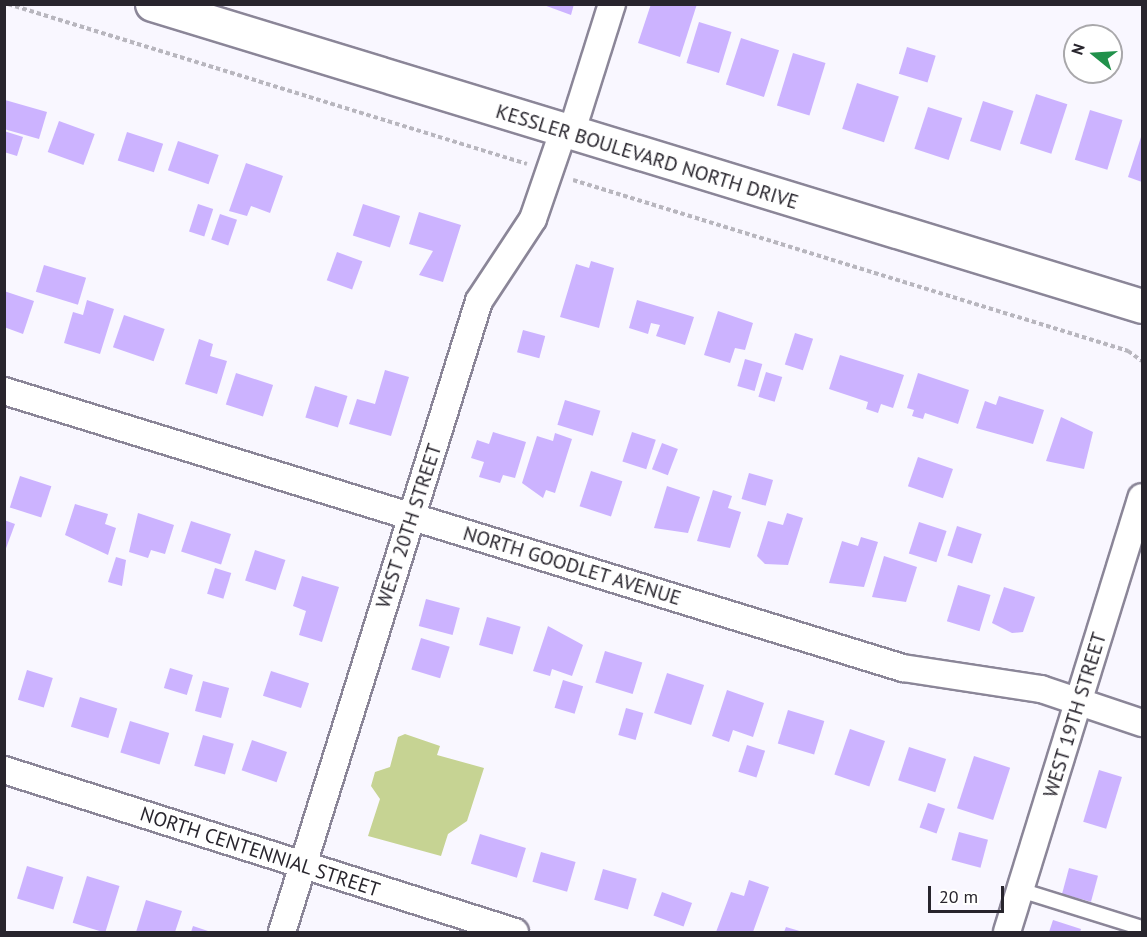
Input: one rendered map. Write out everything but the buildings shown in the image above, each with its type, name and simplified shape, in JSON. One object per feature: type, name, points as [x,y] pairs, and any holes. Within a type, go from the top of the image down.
[{"type":"main road","name":"KESSLER BOULEVARD NORTH DRIVE","points":[[152,4],[567,133],[1143,306]]},
{"type":"street","name":"WEST 20TH STREET","points":[[282,933],[479,301],[533,219],[550,171],[567,133],[612,4]]},
{"type":"street","name":"NORTH GOODLET AVENUE","points":[[4,391],[903,668],[1016,684],[1143,723]]},
{"type":"street","name":"WEST 19TH STREET","points":[[1007,933],[1140,510]]},
{"type":"street","name":"NORTH CENTENNIAL STREET","points":[[4,770],[515,933]]},
{"type":"lane","points":[[1020,890],[1143,928]]},
{"type":"path","points":[[8,4],[1128,351],[1143,362]]},
{"type":"green space","points":[[405,734],[440,746],[437,755],[484,768],[467,821],[448,834],[441,856],[368,836],[380,799],[371,786],[375,772],[390,767],[398,737]]}]
